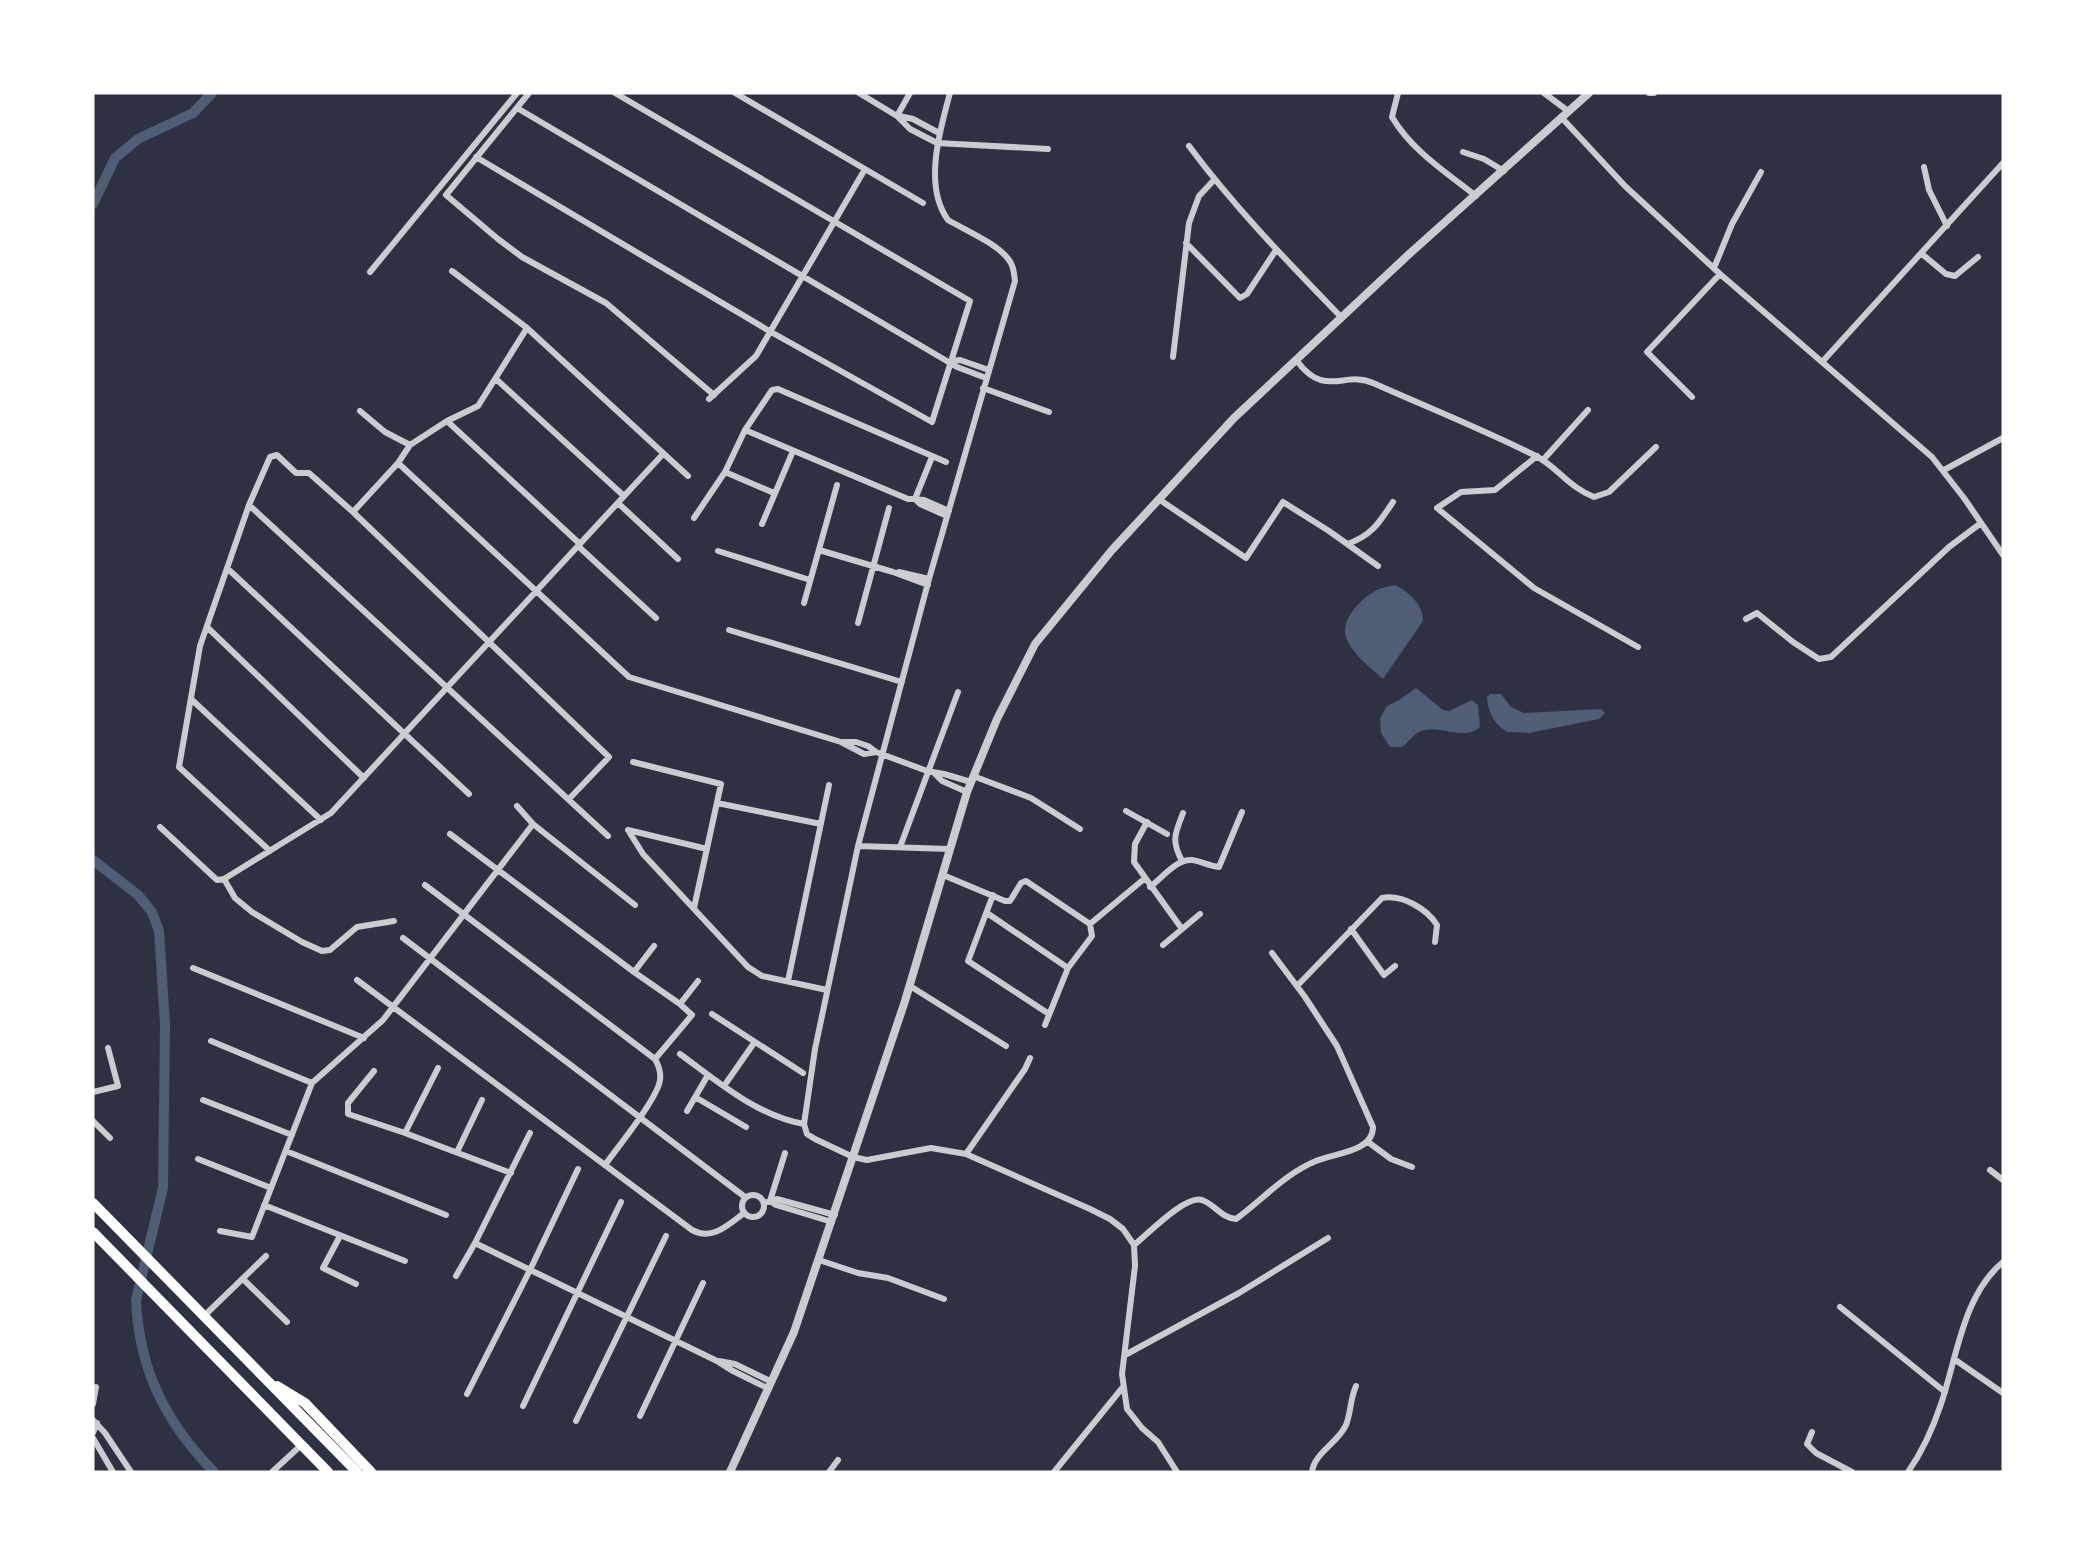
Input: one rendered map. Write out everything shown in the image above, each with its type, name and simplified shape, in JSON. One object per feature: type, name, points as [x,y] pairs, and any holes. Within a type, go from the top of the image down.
[{"type":"main road","points":[[93,1203],[356,1472]]},
{"type":"main road","points":[[93,1232],[328,1472]]},
{"type":"main road","points":[[262,1376],[305,1404],[371,1472]]},
{"type":"main road","points":[[250,1392],[297,1449],[320,1472]]},
{"type":"street","points":[[370,272],[517,93]]},
{"type":"street","points":[[529,93],[446,195],[522,257],[606,303],[712,397],[756,356],[865,169]]},
{"type":"street","points":[[477,157],[771,332],[933,422],[970,301],[615,93]]},
{"type":"street","points":[[735,93],[923,203]]},
{"type":"street","points":[[859,93],[897,116],[909,129],[937,143],[1048,149]]},
{"type":"street","points":[[897,116],[910,93]]},
{"type":"street","points":[[950,93],[935,160],[942,213],[948,220],[999,250],[1009,259],[1015,281],[902,682],[879,753],[827,990],[804,1124],[807,1134],[815,1139],[853,1157],[867,1160],[931,1148],[966,1154],[1110,1219],[1123,1229],[1134,1245],[1135,1266],[1123,1387],[1127,1409],[1158,1442],[1177,1472]]},
{"type":"street","points":[[1398,93],[1392,117],[1400,130],[1420,151],[1476,196]]},
{"type":"street","points":[[1544,93],[1625,186],[1720,274],[1823,361],[1944,470],[2003,555]]},
{"type":"street","points":[[730,1472],[794,1332],[910,986],[967,792],[1008,697],[1035,644],[1112,550],[1234,418],[1407,256],[1590,93]]},
{"type":"street","points":[[517,108],[951,361],[957,367],[986,378]]},
{"type":"street","points":[[897,116],[913,119],[939,133]]},
{"type":"street","points":[[1189,146],[1214,180],[1276,250],[1342,318]]},
{"type":"street","points":[[1463,152],[1484,159],[1504,171]]},
{"type":"street","points":[[1823,361],[2003,163]]},
{"type":"street","points":[[1924,167],[1929,190],[1947,226]]},
{"type":"street","points":[[1714,268],[1732,224],[1761,172]]},
{"type":"street","points":[[1172,357],[1189,223],[1196,201],[1214,180]]},
{"type":"street","points":[[1185,242],[1240,298],[1247,294],[1276,250]]},
{"type":"street","points":[[1922,254],[1946,274],[1955,276],[1978,257]]},
{"type":"street","points":[[452,271],[527,328],[688,476]]},
{"type":"street","points":[[1692,397],[1647,352],[1720,274]]},
{"type":"street","points":[[353,512],[398,463],[410,445],[447,421],[478,406],[527,328]]},
{"type":"street","points":[[951,361],[960,360],[989,370]]},
{"type":"street","points":[[1297,361],[1316,377],[1329,383],[1364,378],[1540,458],[1578,491],[1594,497],[1609,492],[1656,447]]},
{"type":"street","points":[[496,379],[624,496]]},
{"type":"street","points":[[983,388],[1049,412]]},
{"type":"street","points":[[694,518],[725,472],[745,430],[772,390],[778,389],[946,462]]},
{"type":"street","points":[[1588,410],[1540,458],[1495,490],[1461,492],[1437,508],[1534,588],[1638,647]]},
{"type":"street","points":[[360,411],[385,432],[410,445]]},
{"type":"street","points":[[447,421],[656,618]]},
{"type":"street","points":[[745,430],[908,499],[915,499],[920,504],[948,513]]},
{"type":"street","points":[[1944,470],[2003,438]]},
{"type":"street","points":[[762,524],[793,451]]},
{"type":"street","points":[[160,827],[217,880],[224,879],[270,852],[331,813],[663,454]]},
{"type":"street","points":[[270,852],[179,767],[200,646],[250,505],[270,457],[277,455],[296,473],[309,473],[353,512],[609,757],[569,799]]},
{"type":"street","points":[[915,499],[932,457]]},
{"type":"street","points":[[398,463],[629,677],[841,742],[856,742],[931,772],[972,779],[1031,798],[1080,829]]},
{"type":"street","points":[[725,472],[774,494]]},
{"type":"street","points":[[804,603],[837,485]]},
{"type":"street","points":[[1160,500],[1246,558],[1283,502],[1378,566]]},
{"type":"street","points":[[1348,544],[1374,531],[1393,502]]},
{"type":"street","points":[[618,503],[678,559]]},
{"type":"street","points":[[250,505],[608,836]]},
{"type":"street","points":[[858,623],[889,508]]},
{"type":"street","points":[[1746,619],[1757,613],[1819,659],[1831,657],[1949,547],[1981,523]]},
{"type":"street","points":[[818,550],[893,572],[904,572],[929,582]]},
{"type":"street","points":[[718,551],[810,580]]},
{"type":"street","points":[[227,568],[469,794]]},
{"type":"street","points":[[206,627],[364,778]]},
{"type":"street","points":[[729,630],[902,682]]},
{"type":"street","points":[[900,847],[931,772],[958,692]]},
{"type":"street","points":[[191,699],[321,820]]},
{"type":"street","points":[[633,762],[721,784],[694,908]]},
{"type":"street","points":[[931,772],[942,781],[967,792]]},
{"type":"street","points":[[788,981],[829,785]]},
{"type":"street","points":[[717,803],[821,824]]},
{"type":"street","points":[[517,806],[533,824],[635,905]]},
{"type":"street","points":[[1126,811],[1167,834]]},
{"type":"street","points":[[1150,887],[1182,861],[1194,860],[1207,866],[1219,867],[1242,812]]},
{"type":"street","points":[[1182,861],[1175,849],[1174,836],[1183,813]]},
{"type":"street","points":[[1147,822],[1133,852],[1137,870],[1182,929]]},
{"type":"street","points":[[220,1231],[252,1237],[312,1083],[364,1038],[393,1006],[533,824]]},
{"type":"street","points":[[707,849],[628,830],[643,854],[748,967],[762,976],[827,990]]},
{"type":"street","points":[[450,834],[692,1015],[655,1059]]},
{"type":"street","points":[[858,846],[949,849]]},
{"type":"street","points":[[943,875],[1005,901],[1010,901],[1021,883],[1027,881],[1090,924],[1092,936],[1069,968],[1045,1025]]},
{"type":"street","points":[[224,879],[235,898],[252,912],[322,951],[330,950],[357,927],[394,922]]},
{"type":"street","points":[[1090,924],[1144,879]]},
{"type":"street","points":[[425,885],[655,1059],[659,1066],[660,1085],[605,1165]]},
{"type":"street","points":[[993,895],[968,961],[1049,1014]]},
{"type":"street","points":[[1297,986],[1382,898],[1398,898],[1414,905],[1434,920],[1437,931],[1435,942]]},
{"type":"street","points":[[987,914],[1069,968]]},
{"type":"street","points":[[1163,945],[1200,914]]},
{"type":"street","points":[[1351,929],[1384,975],[1395,967]]},
{"type":"street","points":[[403,938],[746,1197],[756,1195],[776,1205],[833,1219]]},
{"type":"street","points":[[634,972],[654,946]]},
{"type":"street","points":[[1134,1245],[1187,1201],[1202,1200],[1227,1218],[1236,1219],[1301,1169],[1368,1142],[1373,1136],[1373,1127],[1337,1046],[1272,953]]},
{"type":"street","points":[[193,968],[364,1038]]},
{"type":"street","points":[[356,981],[699,1234],[715,1233],[744,1213]]},
{"type":"street","points":[[680,1004],[698,981]]},
{"type":"street","points":[[910,986],[1006,1046]]},
{"type":"street","points":[[712,1014],[803,1073]]},
{"type":"street","points":[[211,1041],[312,1083]]},
{"type":"street","points":[[724,1086],[754,1043]]},
{"type":"street","points":[[93,1092],[118,1086],[108,1048]]},
{"type":"street","points":[[680,1054],[754,1105],[790,1122],[804,1124]]},
{"type":"street","points":[[966,1154],[1030,1058]]},
{"type":"street","points":[[405,1133],[438,1068]]},
{"type":"street","points":[[374,1071],[348,1103],[348,1114],[511,1173]]},
{"type":"street","points":[[687,1111],[708,1074]]},
{"type":"street","points":[[695,1097],[746,1128]]},
{"type":"street","points":[[203,1100],[292,1135]]},
{"type":"street","points":[[457,1152],[482,1100]]},
{"type":"street","points":[[93,1121],[110,1138]]},
{"type":"street","points":[[456,1276],[475,1244],[530,1133]]},
{"type":"street","points":[[1368,1142],[1391,1159],[1412,1167]]},
{"type":"street","points":[[286,1151],[446,1214]]},
{"type":"street","points":[[746,1197],[741,1207],[744,1213],[751,1217],[758,1216],[767,1202],[785,1153]]},
{"type":"street","points":[[198,1159],[271,1188]]},
{"type":"street","points":[[467,1394],[578,1169]]},
{"type":"street","points":[[1990,1170],[2003,1180]]},
{"type":"street","points":[[523,1406],[621,1202]]},
{"type":"street","points":[[264,1205],[405,1261]]},
{"type":"street","points":[[340,1236],[323,1268],[356,1284]]},
{"type":"street","points":[[576,1421],[666,1236]]},
{"type":"street","points":[[1125,1355],[1239,1293],[1328,1238]]},
{"type":"street","points":[[475,1244],[717,1360],[731,1370],[771,1385]]},
{"type":"street","points":[[204,1317],[266,1256]]},
{"type":"street","points":[[819,1260],[858,1273],[888,1278],[944,1299]]},
{"type":"street","points":[[1908,1472],[1920,1455],[1945,1392],[1962,1332],[1979,1292],[2003,1262]]},
{"type":"street","points":[[243,1279],[287,1322]]},
{"type":"street","points":[[640,1416],[703,1283]]},
{"type":"street","points":[[1839,1307],[1945,1392]]},
{"type":"street","points":[[1954,1359],[2003,1393]]},
{"type":"street","points":[[1312,1472],[1313,1466],[1347,1424],[1356,1386]]},
{"type":"street","points":[[93,1404],[96,1387]]},
{"type":"street","points":[[1054,1472],[1123,1387]]},
{"type":"street","points":[[95,1422],[93,1435],[113,1472]]},
{"type":"street","points":[[95,1422],[131,1472]]},
{"type":"street","points":[[1812,1432],[1807,1444],[1815,1453],[1852,1472]]},
{"type":"street","points":[[272,1472],[297,1449]]},
{"type":"street","points":[[829,1472],[838,1460]]},
{"type":"water","points":[[1395,585],[1415,600],[1421,609],[1423,621],[1383,679],[1352,649],[1345,630],[1354,609],[1366,597],[1379,589]]},
{"type":"water","points":[[1416,688],[1443,710],[1449,711],[1472,700],[1478,705],[1480,727],[1466,733],[1426,730],[1417,733],[1402,747],[1390,747],[1381,733],[1380,718],[1387,706]]},
{"type":"water","points":[[1490,694],[1501,694],[1511,707],[1524,713],[1601,709],[1605,713],[1599,719],[1529,733],[1507,732],[1490,713],[1487,697]]},
{"type":"waterway","points":[[93,204],[115,158],[138,139],[193,113],[212,93]]},
{"type":"waterway","points":[[93,860],[138,895],[152,912],[159,931],[165,1024],[163,1188],[136,1300],[138,1325],[149,1372],[158,1394],[182,1434],[214,1472]]}]
